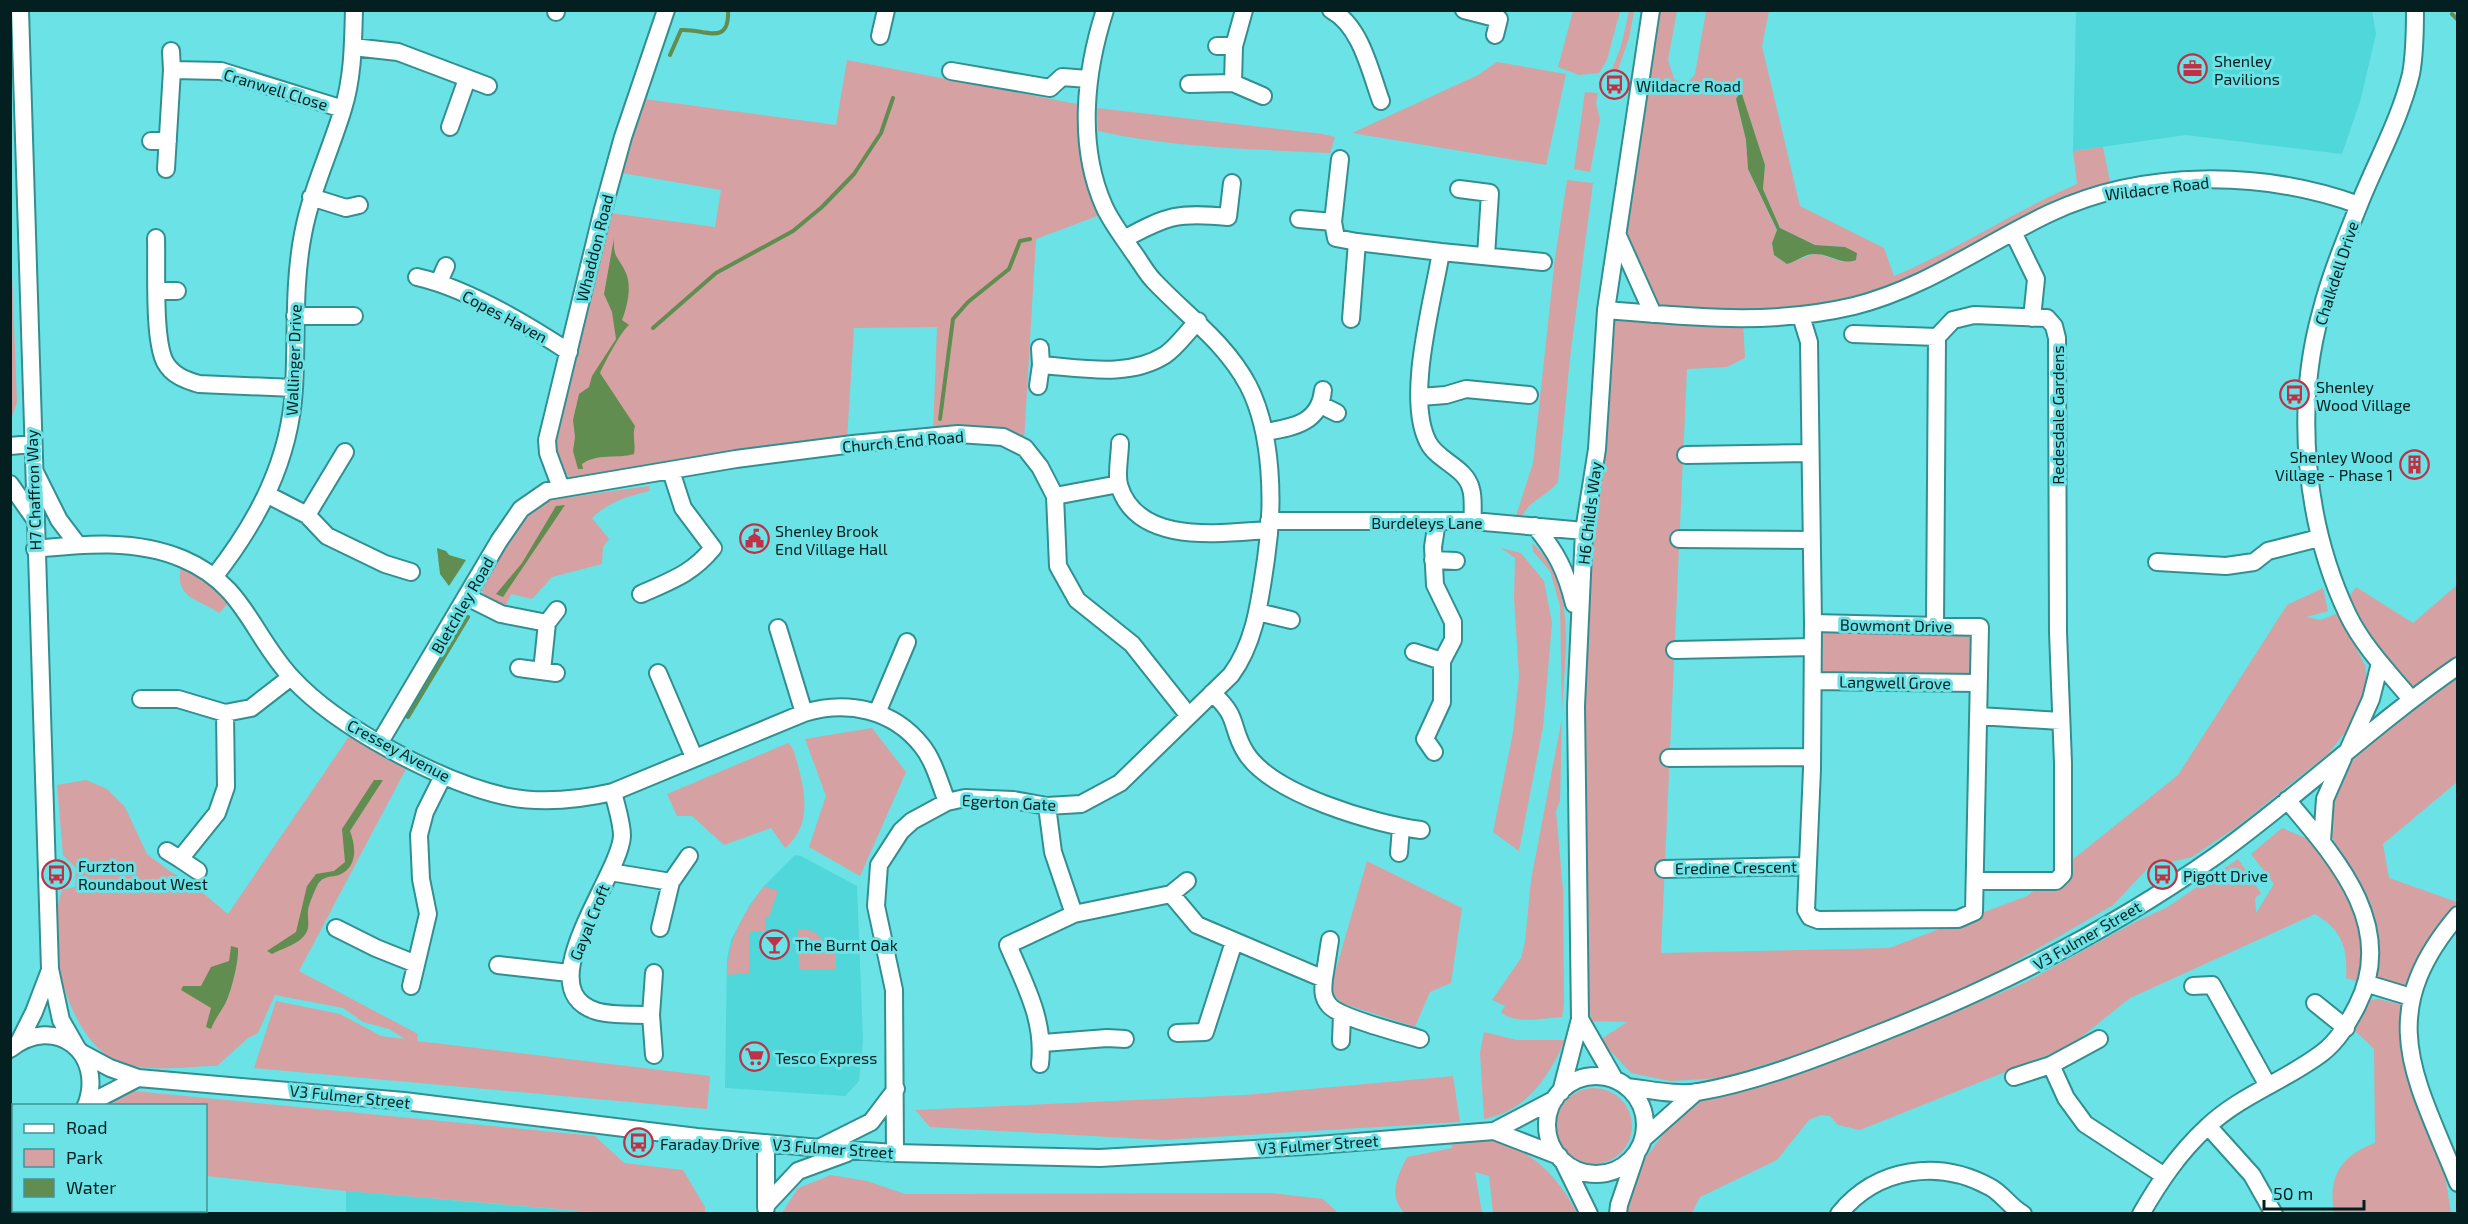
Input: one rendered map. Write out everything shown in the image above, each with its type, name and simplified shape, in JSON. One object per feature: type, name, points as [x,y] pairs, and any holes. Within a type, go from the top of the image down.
[{"type":"street","name":"H7 Chaffron Way","points":[[20,10],[32,466],[45,768],[50,969],[61,1020],[80,1050],[92,1078],[86,1104]]},
{"type":"street","name":"Wallinger Drive","points":[[214,577],[252,526],[268,495],[290,425],[294,388],[297,273],[311,197],[343,109],[353,47],[354,10]]},
{"type":"street","name":"Whaddon Road","points":[[561,488],[548,453],[548,440],[623,137],[666,10]]},
{"type":"street","points":[[880,36],[886,10]]},
{"type":"street","name":"Egerton Gate","points":[[895,1153],[894,990],[876,906],[879,865],[901,831],[912,821],[947,802],[965,798],[986,798],[1047,806],[1081,804],[1120,783],[1237,666],[1258,612],[1269,526],[1266,432],[1249,387],[1237,366],[1198,321],[1153,280],[1104,206],[1091,160],[1088,79],[1094,45],[1105,10]]},
{"type":"street","points":[[1233,83],[1234,46],[1244,10]]},
{"type":"street","points":[[1464,10],[1498,22]]},
{"type":"street","name":"H6 Childs Way","points":[[1558,1095],[1580,1019],[1576,718],[1584,531],[1597,449],[1606,310],[1651,10]]},
{"type":"street","name":"Chalkdell Drive","points":[[2411,699],[2380,663],[2348,614],[2319,538],[2307,436],[2312,353],[2320,313],[2359,205],[2392,131],[2410,74],[2415,10]]},
{"type":"street","points":[[1340,12],[1361,46],[1381,101]]},
{"type":"street","points":[[1216,46],[1234,46]]},
{"type":"street","points":[[353,47],[398,52],[488,86]]},
{"type":"street","points":[[166,170],[171,51]]},
{"type":"street","name":"Cranwell Close","points":[[172,70],[221,71],[343,109]]},
{"type":"street","points":[[951,71],[1050,88],[1062,77],[1088,79]]},
{"type":"street","points":[[450,127],[467,79]]},
{"type":"street","points":[[1190,84],[1233,83],[1263,96]]},
{"type":"street","points":[[151,141],[168,141]]},
{"type":"street","points":[[1340,159],[1333,222],[1336,238],[1441,252],[1543,262]]},
{"type":"street","name":"Wildacre Road","points":[[1606,310],[1743,320],[1801,316],[1854,306],[1924,282],[2050,213],[2116,190],[2192,180],[2235,181],[2298,187],[2359,205]]},
{"type":"street","points":[[1124,239],[1161,219],[1191,213],[1228,223],[1232,183]]},
{"type":"street","points":[[1459,189],[1490,193],[1486,256]]},
{"type":"street","points":[[311,197],[346,208],[359,205]]},
{"type":"street","points":[[1299,219],[1333,222]]},
{"type":"street","points":[[2014,234],[2036,279],[2032,318]]},
{"type":"street","points":[[1617,235],[1653,314]]},
{"type":"street","points":[[156,237],[159,342],[165,362],[173,372],[184,380],[199,384],[294,388]]},
{"type":"street","points":[[1351,319],[1358,242]]},
{"type":"street","points":[[1441,252],[1419,366],[1423,429],[1428,444],[1457,469],[1471,488],[1473,521]]},
{"type":"street","points":[[439,282],[446,266]]},
{"type":"street","name":"Copes Haven","points":[[417,277],[439,282],[537,331],[569,352]]},
{"type":"street","points":[[158,291],[177,291]]},
{"type":"street","name":"Redesdale Gardens","points":[[1937,337],[1953,320],[1974,315],[2047,318],[2054,326],[2057,338],[2058,632],[2061,721]]},
{"type":"street","points":[[295,316],[354,316]]},
{"type":"street","name":"Eredine Crescent","points":[[1801,316],[1809,342],[1813,623],[1812,757],[1806,910],[1810,917],[1818,920],[1958,919],[1974,912],[1976,881]]},
{"type":"street","points":[[1041,366],[1113,370],[1142,367],[1166,354],[1198,321]]},
{"type":"street","points":[[1852,334],[1937,337],[1935,625]]},
{"type":"street","points":[[1038,386],[1041,366],[1040,348]]},
{"type":"street","points":[[1420,397],[1446,395],[1497,384],[1529,395]]},
{"type":"street","points":[[1266,432],[1304,422],[1322,398],[1337,413]]},
{"type":"street","name":"Church End Road","points":[[561,488],[736,459],[853,444],[970,435],[1003,437],[1024,448],[1040,466],[1055,496],[1058,566],[1077,600],[1132,644],[1189,716]]},
{"type":"street","points":[[1055,496],[1119,484],[1120,443]]},
{"type":"street","points":[[10,446],[32,444]]},
{"type":"street","points":[[307,515],[345,452]]},
{"type":"street","points":[[1686,455],[1810,453]]},
{"type":"street","points":[[32,466],[59,520],[78,545]]},
{"type":"street","points":[[641,594],[686,574],[699,565],[712,548],[682,508],[671,471]]},
{"type":"street","points":[[10,484],[35,518]]},
{"type":"street","name":"Burdeleys Lane","points":[[1119,484],[1130,506],[1145,521],[1191,534],[1269,526],[1437,521],[1473,521],[1584,531]]},
{"type":"street","name":"Bletchley Road","points":[[380,742],[521,509],[547,491],[561,488]]},
{"type":"street","points":[[268,495],[307,515],[327,536],[385,564],[411,572]]},
{"type":"street","points":[[1434,752],[1425,739],[1442,702],[1442,661],[1453,640],[1453,622],[1435,585],[1433,560],[1437,521]]},
{"type":"street","points":[[1535,526],[1552,548],[1566,572],[1579,622]]},
{"type":"street","points":[[2157,562],[2226,566],[2254,562],[2268,551],[2319,538]]},
{"type":"street","points":[[1679,539],[1812,540]]},
{"type":"street","name":"Cressey Avenue","points":[[35,549],[125,544],[154,549],[184,559],[214,577],[240,600],[270,650],[291,677],[322,706],[351,727],[443,776],[505,796],[547,801],[613,792],[804,713],[829,706],[857,708],[877,713],[902,726],[923,747],[947,802]]},
{"type":"street","points":[[1433,560],[1456,561]]},
{"type":"street","points":[[467,597],[501,614],[552,617],[549,672],[519,668]]},
{"type":"street","points":[[1258,612],[1291,620]]},
{"type":"street","name":"Bowmont Drive","points":[[1813,623],[1980,627],[1978,683]]},
{"type":"street","points":[[778,628],[804,713]]},
{"type":"street","points":[[877,713],[907,642]]},
{"type":"street","points":[[1675,650],[1813,647]]},
{"type":"street","points":[[1414,652],[1442,661]]},
{"type":"street","points":[[2322,841],[2325,799],[2371,699],[2380,663]]},
{"type":"street","name":"V3 Fulmer Street","points":[[1621,1083],[1696,1092],[1839,1050],[1950,1006],[2089,937],[2217,855],[2411,699],[2457,666]]},
{"type":"street","points":[[658,673],[694,757]]},
{"type":"street","points":[[141,699],[178,699],[225,713],[251,708],[291,677]]},
{"type":"street","name":"Langwell Grove","points":[[1813,681],[1978,683]]},
{"type":"street","points":[[1978,683],[1976,881],[2060,879],[2063,874],[2061,721],[1978,716]]},
{"type":"street","points":[[1212,693],[1229,709],[1246,752],[1260,767],[1298,793],[1339,810],[1401,827],[1421,830]]},
{"type":"street","points":[[198,871],[174,855],[217,813],[226,787],[225,713]]},
{"type":"street","points":[[1669,758],[1812,757]]},
{"type":"street","points":[[411,986],[428,914],[421,879],[419,835],[425,812],[443,776]]},
{"type":"street","name":"Gayal Croft","points":[[613,792],[622,835],[609,872],[592,905],[569,973],[574,993],[588,1008],[598,1012],[651,1015]]},
{"type":"street","points":[[2141,1214],[2163,1175],[2208,1126],[2267,1084],[2297,1070],[2324,1052],[2346,1028],[2368,984],[2370,938],[2364,909],[2322,841],[2287,801]]},
{"type":"street","points":[[1047,806],[1053,852],[1074,914]]},
{"type":"street","points":[[1399,853],[1401,827]]},
{"type":"street","points":[[660,928],[671,882],[689,856]]},
{"type":"street","name":"Eredine Crescent","points":[[1664,869],[1808,866]]},
{"type":"street","name":"Gayal Croft","points":[[609,872],[671,882]]},
{"type":"street","points":[[1040,1064],[1043,1043],[1037,1011],[1002,948],[1074,914],[1171,894],[1187,880]]},
{"type":"street","points":[[1171,894],[1197,925],[1324,979]]},
{"type":"street","points":[[2457,915],[2439,937],[2411,997],[2408,1046],[2418,1091],[2457,1183]]},
{"type":"street","points":[[336,928],[376,948],[416,964]]},
{"type":"street","points":[[1330,940],[1323,994],[1329,1006],[1342,1015],[1420,1039]]},
{"type":"street","points":[[1177,1033],[1212,1031],[1234,942]]},
{"type":"street","name":"Gayal Croft","points":[[498,965],[569,973]]},
{"type":"street","name":"H7 Chaffron Way","points":[[15,1046],[34,1012],[50,969]]},
{"type":"street","points":[[654,973],[651,1015],[654,1055]]},
{"type":"street","points":[[2368,984],[2411,997]]},
{"type":"street","points":[[2193,986],[2212,985],[2267,1084]]},
{"type":"street","points":[[2315,1003],[2346,1028]]},
{"type":"street","points":[[1341,1041],[1342,1015]]},
{"type":"street","name":"H6 Childs Way","points":[[1580,1019],[1621,1083]]},
{"type":"street","name":"V3 Fulmer Street","points":[[15,1046],[43,1035],[62,1038],[110,1068],[138,1078],[233,1084],[404,1101],[697,1137],[895,1153],[1100,1158],[1305,1146],[1494,1131],[1558,1095]]},
{"type":"street","points":[[1043,1043],[1107,1038],[1125,1039]]},
{"type":"street","points":[[2014,1077],[2051,1065],[2099,1039]]},
{"type":"street","points":[[2051,1065],[2066,1098],[2085,1124],[2163,1175]]},
{"type":"street","points":[[1589,1214],[1551,1143],[1548,1128],[1549,1113],[1558,1095],[1572,1083],[1586,1077],[1600,1076],[1621,1083],[1641,1105],[1644,1116],[1640,1145],[1618,1214]]},
{"type":"street","points":[[90,1104],[138,1078]]},
{"type":"street","points":[[820,1148],[871,1122],[896,1089]]},
{"type":"street","name":"V3 Fulmer Street","points":[[1640,1145],[1696,1092]]},
{"type":"street","points":[[2208,1126],[2252,1175],[2274,1214]]},
{"type":"street","name":"V3 Fulmer Street","points":[[1494,1131],[1561,1159]]},
{"type":"street","points":[[761,1143],[766,1209]]},
{"type":"street","points":[[1561,1159],[1581,1171],[1602,1174],[1622,1166],[1640,1145]]},
{"type":"street","points":[[766,1209],[798,1171],[853,1150]]},
{"type":"street","points":[[1839,1214],[1847,1204],[1872,1186],[1898,1174],[1932,1169],[1966,1176],[1993,1188],[2022,1214]]},
{"type":"shaded area","name":"Shenley Pavilions","points":[[2076,11],[2372,11],[2376,34],[2360,102],[2342,154],[2186,135],[2073,151]]},
{"type":"shaded area","points":[[795,855],[857,886],[863,1041],[859,1081],[845,1096],[725,1088],[727,959],[731,940],[749,906],[764,886]]},
{"type":"shaded area","points":[[346,1191],[601,1213],[601,1214],[346,1214]]},
{"type":"green space","points":[[1573,11],[1620,11],[1607,60],[1599,73],[1579,75],[1558,67]]},
{"type":"green space","points":[[1629,11],[1634,11],[1629,38],[1615,78],[1609,77],[1621,46]]},
{"type":"green space","points":[[1651,11],[1677,11],[1668,60],[1674,79],[1686,85],[1695,74],[1706,11],[1769,11],[1762,46],[1800,206],[1884,248],[1894,276],[2077,184],[2073,151],[2103,147],[2112,191],[1895,293],[1743,321],[1745,358],[1727,367],[1687,369],[1661,953],[1889,948],[2027,896],[2178,775],[2287,605],[2323,588],[2328,611],[2306,617],[2321,620],[2338,613],[2365,665],[2367,681],[2364,699],[2347,730],[2328,754],[2238,826],[2192,857],[2149,867],[2113,905],[1994,974],[1901,1017],[1831,1044],[1721,1078],[1670,1081],[1631,1073],[1600,1040],[1627,1022],[1591,1021],[1577,869],[1576,706],[1606,310],[1653,314],[1617,235]],"holes":[[[1741,92],[1765,165],[1763,189],[1780,228],[1815,245],[1845,247],[1843,262],[1816,253],[1787,264],[1774,255],[1772,243],[1777,231],[1748,169],[1746,140],[1736,99]]]},
{"type":"green space","points":[[847,60],[1077,104],[1081,141],[1100,215],[1036,239],[1024,441],[933,433],[937,327],[854,328],[847,439],[599,480],[570,478],[555,459],[557,428],[610,213],[715,227],[721,190],[622,173],[644,99],[836,125]]},
{"type":"green space","points":[[1497,62],[1566,74],[1546,165],[1352,133],[1478,75]]},
{"type":"green space","points":[[1585,92],[1598,93],[1596,103],[1600,119],[1590,172],[1574,169]]},
{"type":"green space","points":[[1097,108],[1335,137],[1330,153],[1213,147],[1155,141],[1098,131]]},
{"type":"green space","points":[[1567,180],[1593,183],[1570,358],[1558,482],[1530,505],[1522,516],[1516,516],[1533,463],[1555,258]]},
{"type":"green space","points":[[11,246],[17,402],[11,420]]},
{"type":"green space","points":[[649,486],[650,491],[619,500],[592,518],[609,539],[603,547],[602,564],[552,577],[532,599],[511,594],[503,612],[485,598],[482,591],[486,573],[517,523],[543,501]]},
{"type":"green space","points":[[1532,543],[1547,560],[1557,579],[1563,600],[1566,646],[1562,715],[1560,606],[1550,571],[1533,551]]},
{"type":"green space","points":[[1501,548],[1521,553],[1544,581],[1552,623],[1543,727],[1519,851],[1493,832],[1513,732],[1519,676],[1514,599],[1515,558]]},
{"type":"green space","points":[[181,568],[198,575],[229,602],[219,613],[196,601],[185,592],[181,586]]},
{"type":"green space","points":[[2457,585],[2457,782],[2383,844],[2389,878],[2457,902],[2419,956],[2402,995],[2346,978],[2346,958],[2341,941],[2332,927],[2315,914],[2130,998],[2070,1046],[1860,1130],[1838,1125],[1830,1116],[1821,1115],[1809,1120],[1777,1160],[1700,1197],[1692,1213],[1625,1214],[1629,1193],[1643,1161],[1674,1120],[1699,1099],[1832,1060],[1904,1034],[2026,982],[2137,921],[2166,908],[2238,859],[2261,893],[2255,898],[2256,913],[2274,884],[2251,854],[2282,828],[2338,852],[2329,829],[2325,799],[2344,754],[2411,699],[2344,604],[2356,587],[2413,623]]},
{"type":"green space","points":[[1817,626],[1977,630],[1975,679],[1816,678]]},
{"type":"green space","points":[[1562,719],[1560,801],[1556,811],[1563,890],[1564,1004],[1562,1017],[1522,1020],[1501,1012],[1505,1006],[1492,1000],[1521,958],[1525,942],[1531,880]]},
{"type":"green space","points":[[872,728],[906,772],[860,876],[809,847],[826,796],[805,739]]},
{"type":"green space","points":[[352,732],[407,767],[299,971],[418,1034],[417,1041],[710,1076],[707,1109],[254,1068],[276,1001],[340,1014],[381,1036],[405,1039],[389,1029],[363,1022],[343,1008],[275,995],[258,1033],[248,1038],[217,1066],[145,1068],[133,1066],[106,1055],[92,1042],[71,1007],[58,966],[55,947],[59,900],[62,890],[75,887],[76,868],[63,855],[57,785],[86,780],[107,789],[125,807],[147,854],[171,872],[191,883],[228,914]]},
{"type":"green space","points":[[788,743],[797,761],[803,788],[804,814],[795,838],[785,848],[771,828],[724,845],[692,816],[677,816],[667,794]]},
{"type":"green space","points":[[1367,861],[1462,908],[1451,983],[1430,992],[1415,1027],[1341,1003],[1330,990]]},
{"type":"green space","points":[[764,886],[778,891],[769,917],[765,917],[765,931],[749,931],[749,973],[727,975],[730,949],[738,927]]},
{"type":"green space","points":[[806,929],[816,933],[836,953],[836,969],[799,969],[798,930]]},
{"type":"green space","points":[[2378,999],[2403,1005],[2402,1031],[2407,1077],[2443,1162],[2451,1213],[2334,1213],[2333,1189],[2339,1169],[2353,1154],[2375,1143],[2374,1049],[2354,1030],[2370,1000]]},
{"type":"green space","points":[[1484,1032],[1517,1040],[1565,1040],[1543,1080],[1524,1101],[1499,1115],[1484,1119],[1480,1053]]},
{"type":"green space","points":[[1453,1076],[1460,1122],[1163,1140],[930,1127],[915,1110],[1244,1095]]},
{"type":"green space","points":[[1594,1088],[1608,1091],[1621,1099],[1629,1112],[1632,1126],[1629,1140],[1621,1153],[1608,1161],[1594,1164],[1580,1161],[1567,1153],[1559,1140],[1556,1126],[1559,1112],[1567,1099],[1580,1091]]},
{"type":"green space","points":[[134,1091],[595,1136],[624,1163],[683,1170],[705,1207],[705,1213],[605,1213],[346,1191],[207,1176],[207,1104],[110,1104]]},
{"type":"green space","points":[[1485,1139],[1515,1148],[1540,1164],[1560,1186],[1577,1213],[1493,1213],[1489,1176],[1475,1172],[1482,1213],[1405,1213],[1396,1200],[1395,1193],[1400,1171],[1407,1157],[1452,1148],[1452,1143]]},
{"type":"green space","points":[[831,1175],[867,1181],[905,1194],[1271,1193],[1323,1199],[1338,1213],[782,1213],[798,1188]]},
{"type":"water","points":[[1741,91],[1765,165],[1763,189],[1780,228],[1815,245],[1845,247],[1857,253],[1856,260],[1845,261],[1814,254],[1787,264],[1774,255],[1772,243],[1777,230],[1748,169],[1746,140],[1736,99]]},
{"type":"water","points":[[614,238],[616,254],[629,284],[626,309],[622,320],[629,325],[617,340],[600,373],[635,426],[634,454],[594,458],[582,464],[583,469],[578,469],[573,451],[575,437],[573,420],[579,394],[589,387],[592,376],[616,339],[612,312],[604,294]]},
{"type":"water","points":[[565,505],[503,597],[496,594],[522,563],[556,506]]},
{"type":"water","points":[[437,548],[446,551],[449,555],[466,560],[449,586],[440,574]]},
{"type":"water","points":[[374,780],[383,780],[350,831],[354,856],[350,867],[339,875],[325,878],[318,884],[308,910],[308,929],[304,936],[294,944],[272,954],[267,951],[296,932],[307,886],[316,874],[334,871],[345,862],[342,829]]},
{"type":"water","points":[[231,946],[238,948],[234,977],[225,1004],[211,1029],[206,1027],[211,1008],[181,990],[183,986],[201,986],[211,967],[229,961]]},
{"type":"waterway","points":[[670,55],[681,30],[714,34],[725,29],[728,10]]},
{"type":"waterway","points":[[2452,14],[2458,20]]},
{"type":"waterway","points":[[653,328],[716,273],[793,231],[822,207],[854,174],[881,133],[893,98]]},
{"type":"waterway","points":[[940,419],[953,319],[968,302],[1009,269],[1020,241],[1030,239]]},
{"type":"waterway","points":[[408,717],[468,617]]},
{"type":"place","name":"Shenley Pavilions","points":[[2193,69]]},
{"type":"place","name":"Wildacre Road","points":[[1615,85]]},
{"type":"place","name":"Shenley Wood Village","points":[[2295,395]]},
{"type":"place","name":"Shenley Wood Village - Phase 1","points":[[2414,465]]},
{"type":"place","name":"Shenley Brook End Village Hall","points":[[754,539]]},
{"type":"place","name":"Furzton Roundabout West","points":[[57,874]]},
{"type":"place","name":"Pigott Drive","points":[[2162,875]]},
{"type":"place","name":"The Burnt Oak","points":[[774,944]]},
{"type":"place","name":"Tesco Express","points":[[754,1057]]},
{"type":"place","name":"Faraday Drive","points":[[639,1143]]}]
